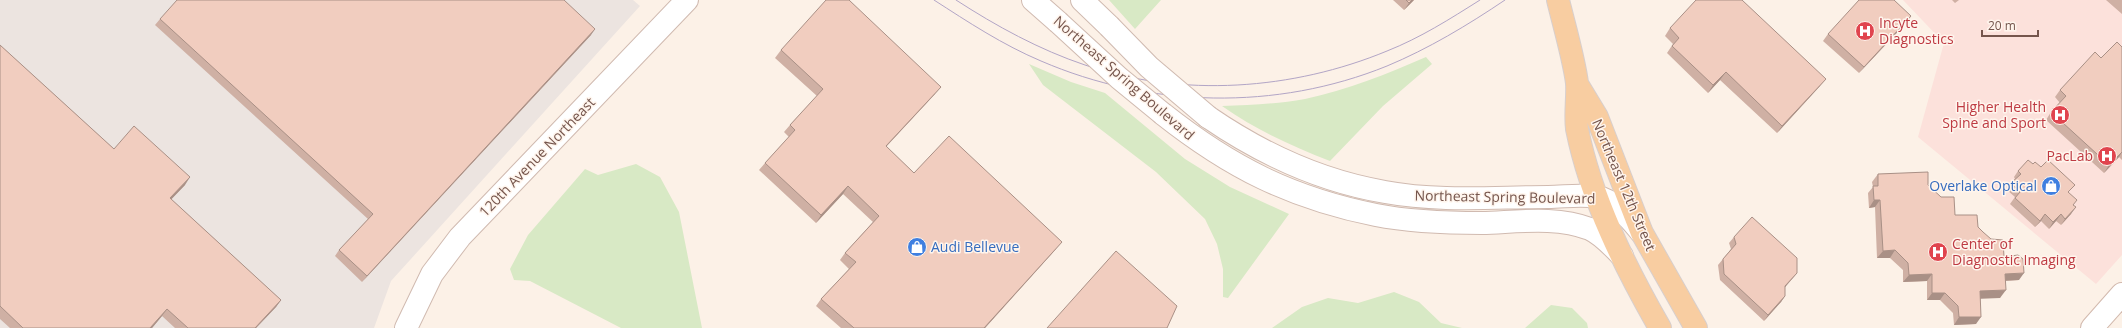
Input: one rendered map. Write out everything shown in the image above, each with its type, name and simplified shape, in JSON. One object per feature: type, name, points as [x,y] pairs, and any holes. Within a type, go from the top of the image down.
[{"type":"main road","name":"Northeast 12th Street","points":[[1558,0],[1575,75],[1577,128],[1597,196],[1623,257],[1660,328]]},
{"type":"main road","name":"Northeast 12th Street","points":[[1575,75],[1596,117],[1642,233],[1696,328]]},
{"type":"street","name":"120th Avenue Northeast","points":[[406,328],[432,274],[460,237],[687,0]]},
{"type":"street","name":"Northeast Spring Boulevard","points":[[1033,0],[1119,78],[1198,142],[1234,164],[1290,190],[1348,209],[1402,219],[1453,222],[1560,221],[1591,230],[1606,239],[1623,257]]},
{"type":"street","name":"Northeast Spring Boulevard","points":[[1082,0],[1158,76],[1208,117],[1235,136],[1263,151],[1306,170],[1363,188],[1419,196],[1475,199],[1597,196],[1620,209],[1642,233]]},
{"type":"street","points":[[2092,328],[2122,294]]},
{"type":"shaded area","points":[[0,0],[633,0],[640,6],[391,281],[374,328],[0,328]]},
{"type":"shaded area","points":[[1903,0],[2122,0],[2122,255],[2096,284],[1918,137],[1944,43]]},
{"type":"green space","points":[[1109,0],[1161,0],[1135,29]]},
{"type":"green space","points":[[1426,57],[1432,64],[1383,106],[1330,161],[1274,137],[1248,123],[1222,106],[1253,105],[1305,99],[1367,81]]},
{"type":"green space","points":[[1029,64],[1071,82],[1105,93],[1185,159],[1230,187],[1289,214],[1228,298],[1223,297],[1223,269],[1217,244],[1205,219],[1156,172],[1043,85]]},
{"type":"green space","points":[[636,164],[660,177],[679,212],[702,328],[621,328],[530,281],[514,280],[510,269],[528,235],[585,169],[598,175]]},
{"type":"green space","points":[[1394,292],[1419,302],[1441,323],[1462,328],[1272,328],[1302,307],[1328,298],[1358,303]]},
{"type":"green space","points":[[1551,305],[1572,308],[1587,323],[1588,328],[1525,328]]},
{"type":"building","points":[[177,0],[564,0],[595,29],[367,276],[339,250],[373,214],[160,19]]},
{"type":"building","points":[[826,0],[849,0],[941,87],[886,146],[914,173],[949,136],[1062,242],[984,328],[854,328],[821,299],[856,262],[845,253],[879,216],[848,186],[821,215],[765,163],[795,130],[790,125],[823,89],[781,50]]},
{"type":"building","points":[[1696,0],[1742,0],[1826,79],[1782,126],[1726,72],[1713,85],[1672,46],[1679,38],[1670,28]]},
{"type":"building","name":"Incyte Diagnostics","points":[[1859,0],[1894,0],[1911,16],[1864,67],[1828,34]]},
{"type":"building","points":[[2117,42],[2122,47],[2122,152],[2109,165],[2051,112],[2066,96],[2060,90],[2095,52],[2101,58]]},
{"type":"building","points":[[0,45],[114,149],[134,126],[190,177],[170,198],[281,300],[255,328],[188,328],[167,309],[150,328],[23,328],[0,306]]},
{"type":"building","points":[[2028,160],[2033,164],[2035,162],[2041,167],[2048,160],[2075,185],[2068,192],[2077,200],[2073,205],[2076,207],[2065,219],[2061,214],[2053,222],[2045,214],[2040,221],[2015,198],[2020,192],[2011,183],[2021,174],[2018,171]]},
{"type":"building","name":"Center of Diagnostic Imaging","points":[[1928,172],[1928,185],[1941,197],[1954,197],[1955,215],[1977,215],[1978,227],[1983,232],[1991,239],[2003,240],[2004,257],[2018,255],[2023,259],[2024,273],[2005,274],[2006,290],[1980,291],[1981,317],[1959,317],[1958,306],[1945,293],[1932,293],[1932,274],[1909,275],[1908,263],[1895,250],[1883,251],[1880,200],[1874,200],[1873,186],[1878,186],[1878,174]]},
{"type":"building","points":[[1752,217],[1797,258],[1797,273],[1785,286],[1785,296],[1768,315],[1724,274],[1723,259],[1736,244],[1734,237]]},
{"type":"building","points":[[1116,251],[1177,306],[1167,328],[1047,328]]},
{"type":"tram line","points":[[934,0],[986,33],[1013,48],[1041,61],[1083,77],[1125,88],[1169,95],[1213,98],[1257,97],[1301,91],[1345,81],[1387,66],[1418,52],[1505,0]]},
{"type":"tram line","points":[[956,0],[1019,37],[1051,52],[1085,65],[1122,75],[1160,82],[1198,85],[1237,85],[1276,81],[1314,74],[1351,64],[1387,51],[1411,40],[1480,0]]},
{"type":"place","name":"Incyte Diagnostics","points":[[1865,31]]},
{"type":"place","name":"Higher Health Spine and Sport","points":[[2060,115]]},
{"type":"place","name":"PacLab","points":[[2107,156]]},
{"type":"place","name":"Overlake Optical","points":[[2051,186]]},
{"type":"place","name":"Audi Bellevue","points":[[917,247]]},
{"type":"place","name":"Center of Diagnostic Imaging","points":[[1938,252]]}]
